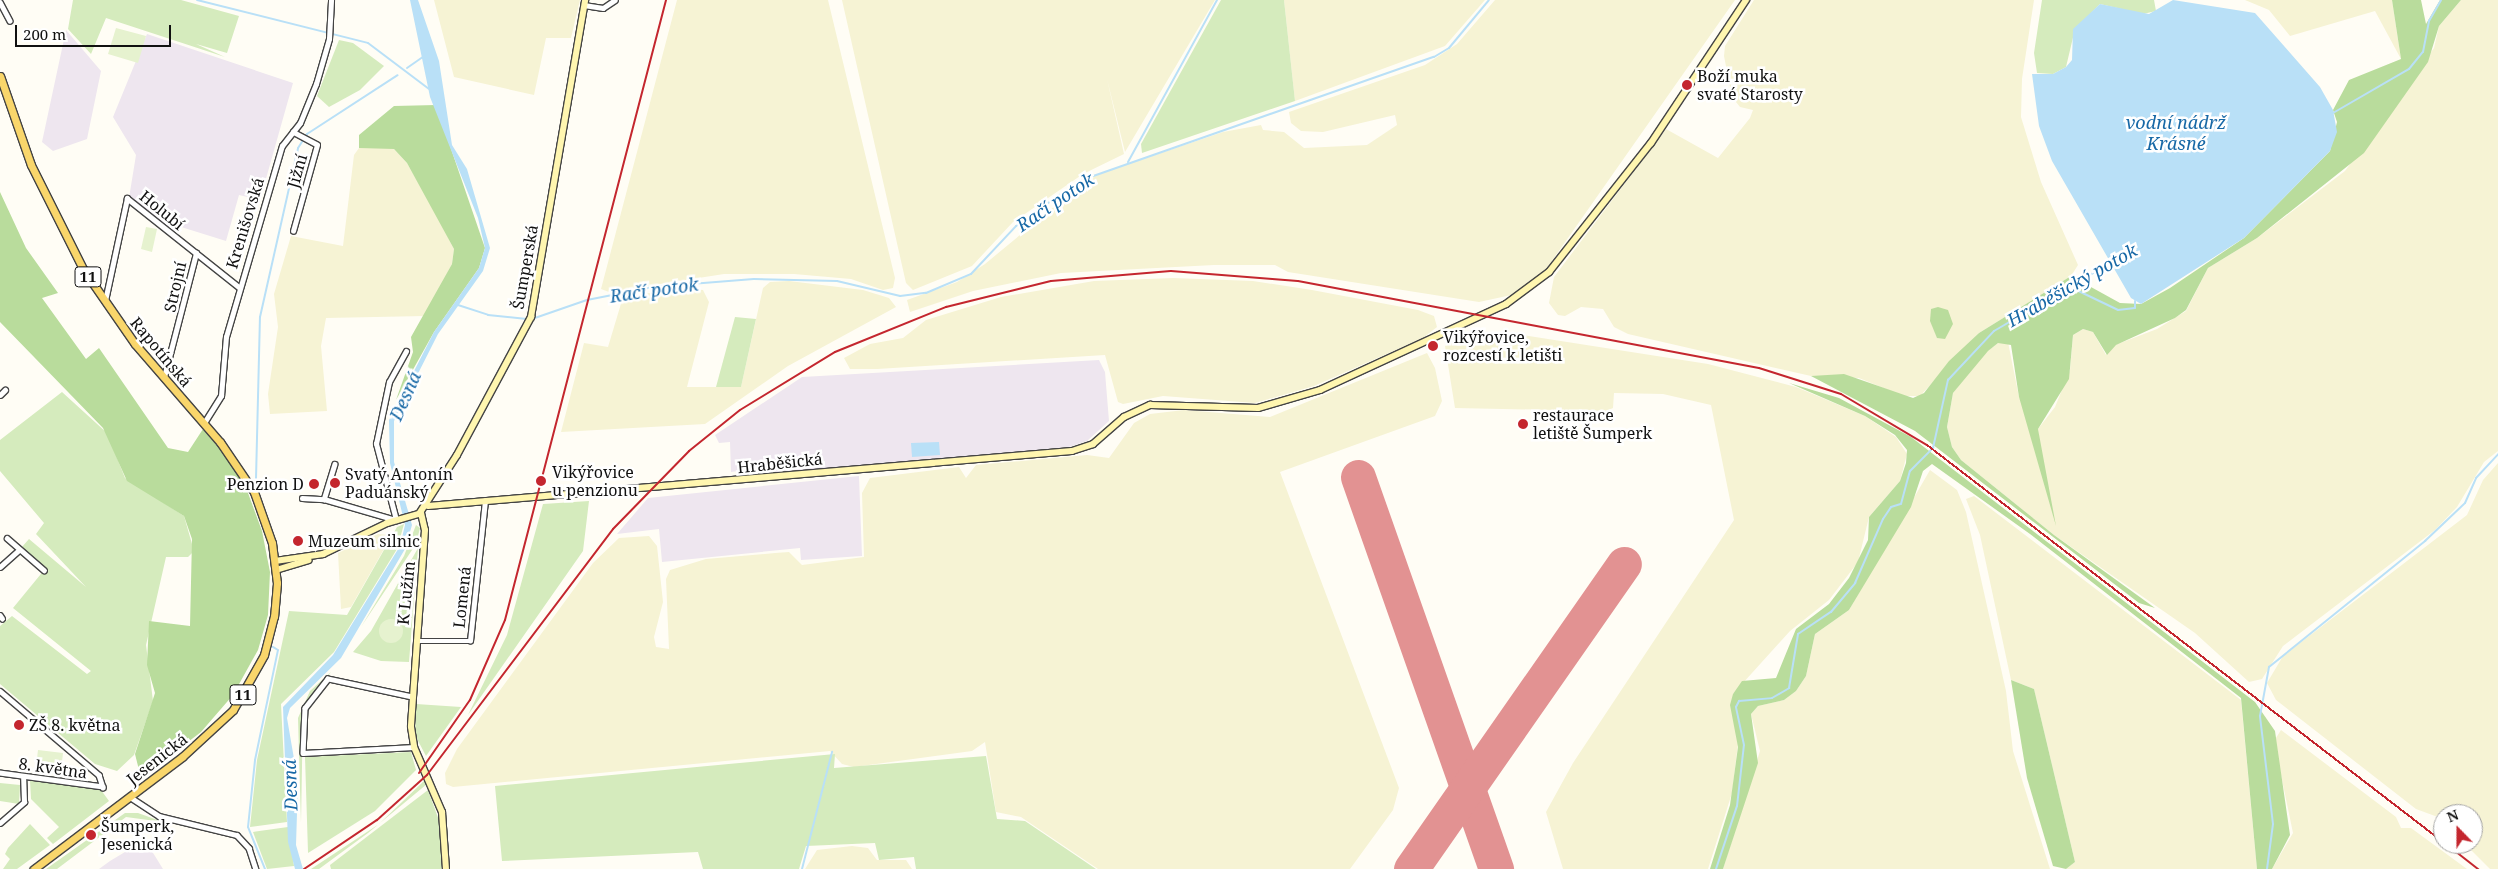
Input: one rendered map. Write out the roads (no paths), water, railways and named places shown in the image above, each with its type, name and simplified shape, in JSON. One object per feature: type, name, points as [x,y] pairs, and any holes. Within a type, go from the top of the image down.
[{"type":"main road","name":"Rapotínská","points":[[0,76],[48,205],[105,303],[163,378],[204,423],[254,492],[276,561],[274,616],[267,645]]},
{"type":"main road","name":"Jesenická","points":[[34,869],[130,797],[225,720],[251,683],[267,645]]},
{"type":"street","name":"Krenišovská","points":[[204,423],[221,396],[226,337],[239,287],[282,146],[293,132],[316,84],[329,36],[331,0]]},
{"type":"street","points":[[585,3],[603,8],[615,0]]},
{"type":"street","name":"Hraběšická","points":[[428,506],[1072,451],[1093,444],[1124,417],[1164,403],[1240,409],[1297,399],[1378,366],[1520,296],[1562,259],[1651,143],[1746,0]]},
{"type":"street","points":[[0,2],[10,21]]},
{"type":"street","name":"Šumperská","points":[[421,513],[428,506],[530,319],[585,3]]},
{"type":"street","name":"Jižní","points":[[293,132],[318,145],[293,231]]},
{"type":"street","name":"Holubí","points":[[105,303],[127,198],[196,253]]},
{"type":"street","name":"Strojní","points":[[163,378],[196,253],[239,287]]},
{"type":"street","points":[[399,519],[376,444],[389,382],[406,351]]},
{"type":"street","points":[[0,394],[5,390]]},
{"type":"street","points":[[324,499],[335,464]]},
{"type":"street","points":[[302,498],[324,499],[399,519]]},
{"type":"street","name":"Lomená","points":[[415,644],[470,641],[485,501]]},
{"type":"street","points":[[276,570],[311,558],[399,519],[421,513]]},
{"type":"street","name":"K Lužím","points":[[414,746],[412,697],[425,538],[421,513]]},
{"type":"street","points":[[7,538],[18,551],[44,570]]},
{"type":"street","points":[[0,567],[18,551]]},
{"type":"street","points":[[276,561],[311,558]]},
{"type":"street","points":[[412,697],[328,679],[305,708],[303,753],[414,746],[442,812],[446,869]]},
{"type":"street","name":"8. května","points":[[0,691],[99,775],[103,787],[0,774]]},
{"type":"street","points":[[0,823],[24,802],[23,777]]},
{"type":"street","points":[[130,797],[154,814],[237,835],[249,848],[256,869]]},
{"type":"water","name":"Desná","points":[[410,0],[418,0],[439,61],[452,145],[467,169],[490,248],[483,271],[438,334],[394,421],[394,462],[412,525],[405,549],[341,658],[290,708],[287,718],[298,782],[296,845],[303,869],[295,869],[288,842],[283,707],[333,655],[400,546],[405,525],[390,463],[389,420],[434,332],[479,268],[485,248],[478,218],[430,97]]},
{"type":"water","name":"vodní nádrž Krásné","points":[[2173,0],[2255,13],[2320,87],[2333,110],[2337,132],[2330,151],[2244,238],[2141,304],[2131,298],[2052,161],[2039,126],[2032,74],[2053,74],[2066,67],[2072,60],[2073,29],[2100,4],[2149,14]]},
{"type":"water","points":[[939,442],[940,455],[912,457],[911,443]]},
{"type":"waterway","points":[[197,0],[368,43],[429,89]]},
{"type":"waterway","points":[[1128,162],[1217,0]]},
{"type":"waterway","name":"Račí potok","points":[[532,319],[587,300],[653,287],[754,279],[837,281],[900,296],[926,293],[971,274],[1016,226],[1079,181],[1434,57],[1449,48],[1489,0]]},
{"type":"waterway","name":"Hraběšický potok","points":[[2333,113],[2409,69],[2423,52],[2429,21],[2441,0]]},
{"type":"waterway","points":[[407,68],[424,56]]},
{"type":"waterway","points":[[256,479],[260,317],[298,148],[307,134],[398,75]]},
{"type":"waterway","name":"Hraběšický potok","points":[[1716,869],[1737,806],[1744,745],[1736,707],[1739,701],[1772,698],[1789,688],[1798,634],[1831,612],[1855,583],[1883,519],[1891,507],[1901,504],[1910,471],[1933,448],[1948,380],[1994,331],[2112,262]]},
{"type":"waterway","points":[[2068,286],[2118,310],[2135,308],[2135,301]]},
{"type":"waterway","name":"Račí potok","points":[[458,305],[488,315],[527,319]]},
{"type":"waterway","points":[[2267,869],[2273,824],[2260,716],[2269,667],[2425,541],[2465,503],[2476,478],[2498,454]]},
{"type":"waterway","points":[[265,869],[248,827],[255,760],[278,650],[273,647]]},
{"type":"waterway","points":[[802,869],[832,752]]},
{"type":"railway","points":[[419,773],[470,700],[505,620],[666,0]]},
{"type":"railway","points":[[304,869],[377,820],[427,775],[613,529],[689,451],[740,410],[835,352],[946,307],[1051,281],[1171,271],[1298,281],[1759,368],[1841,394],[1927,445],[2433,834]]},
{"type":"railway","points":[[2459,854],[2478,869]]},
{"type":"place","name":"Boží muka svaté Starosty","points":[[1687,85]]},
{"type":"place","name":"Vikýřovice, rozcestí k letišti","points":[[1433,346]]},
{"type":"place","name":"restaurace letiště Šumperk","points":[[1523,424]]},
{"type":"place","name":"Vikýřovice u penzionu","points":[[541,481]]},
{"type":"place","name":"Svatý Antonín Paduánský","points":[[335,483]]},
{"type":"place","name":"Penzion D","points":[[314,484]]},
{"type":"place","name":"Muzeum silnic","points":[[298,541]]},
{"type":"place","name":"ZŠ 8. května","points":[[19,725]]},
{"type":"place","name":"Šumperk, Jesenická","points":[[91,835]]}]
